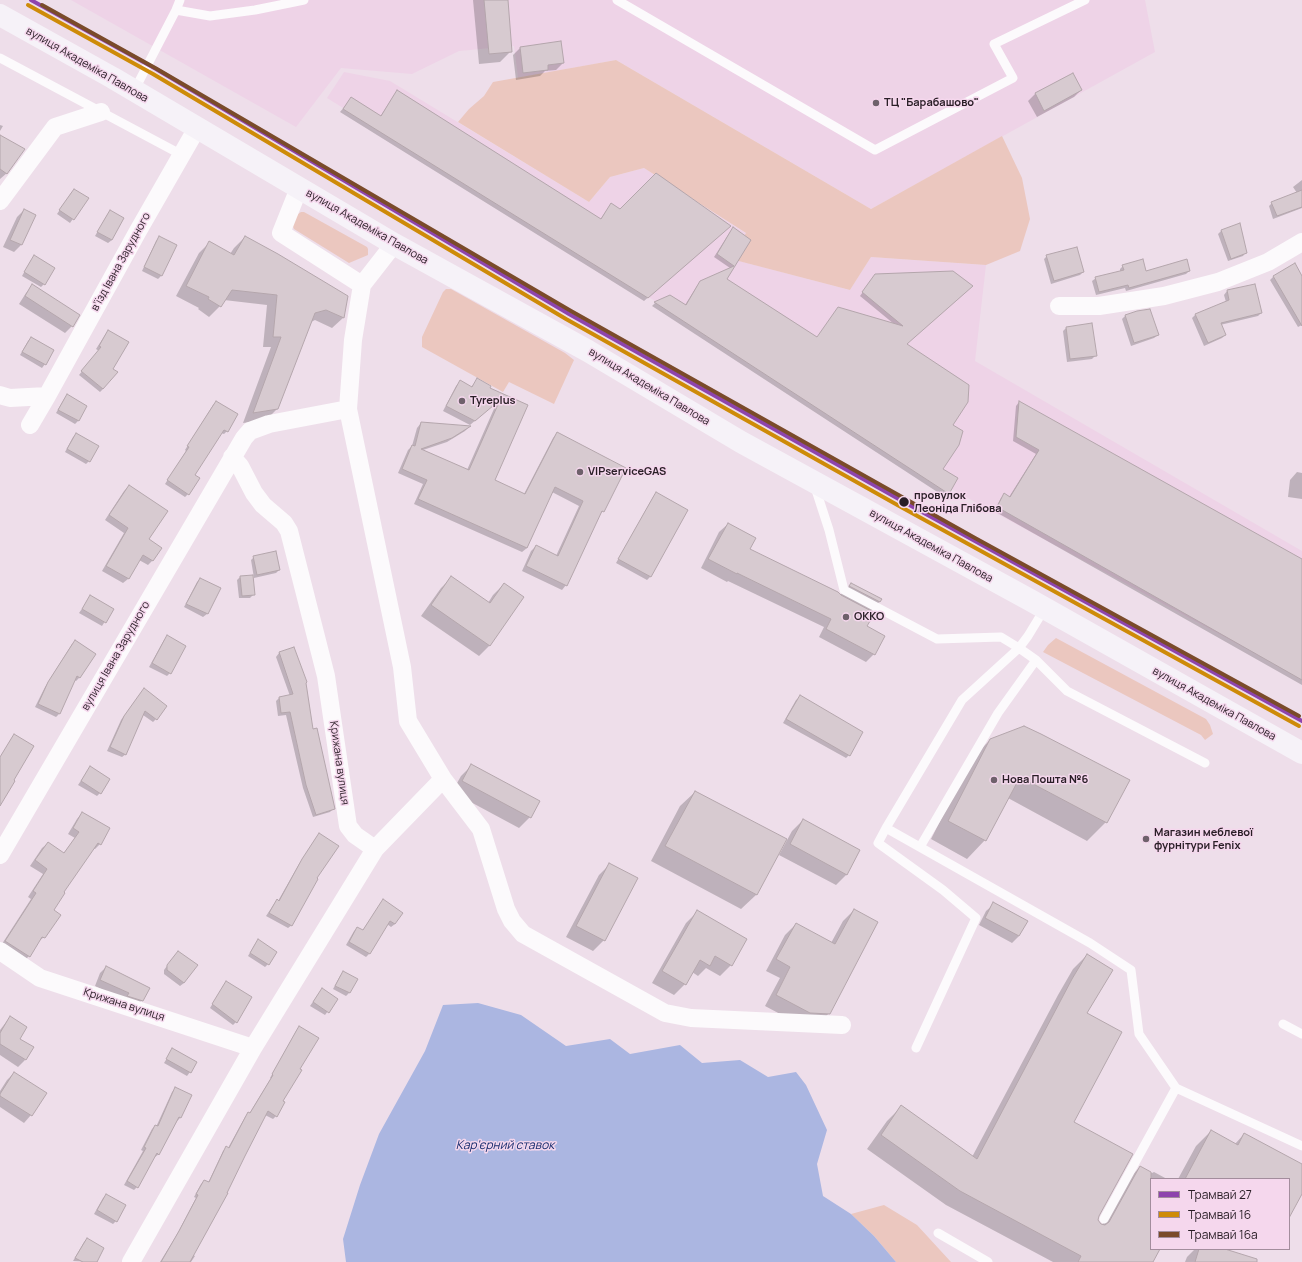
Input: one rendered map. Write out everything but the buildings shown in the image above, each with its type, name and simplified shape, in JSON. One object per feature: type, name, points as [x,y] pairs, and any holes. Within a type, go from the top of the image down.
[{"type":"main road","name":"вулиця Академіка Павлова","points":[[0,15],[134,91],[394,244],[588,351],[741,442],[1045,608],[1302,753]]},
{"type":"street","points":[[0,201],[55,127],[101,112]]},
{"type":"street","name":"в’їзд Івана Зарудного","points":[[30,425],[197,128]]},
{"type":"street","points":[[299,188],[281,233],[362,285]]},
{"type":"street","points":[[1059,306],[1099,306],[1164,296],[1218,282],[1268,262],[1302,242]]},
{"type":"street","points":[[394,244],[362,285],[353,340],[348,409],[402,667],[408,721],[443,779],[481,829],[506,909],[512,920],[523,934],[665,1013],[690,1018],[842,1025]]},
{"type":"street","points":[[0,395],[10,398],[47,396]]},
{"type":"street","name":"вулиця Івана Зарудного","points":[[0,855],[244,438],[250,431],[280,421],[348,409]]},
{"type":"street","name":"Крижана вулиця","points":[[232,457],[240,466],[254,493],[264,505],[284,523],[289,532],[326,676],[348,826],[355,835],[375,849]]},
{"type":"street","points":[[131,1262],[253,1048],[375,849],[443,779]]},
{"type":"street","name":"Крижана вулиця","points":[[0,951],[40,978],[253,1048]]},
{"type":"lane","points":[[134,91],[180,0]]},
{"type":"lane","points":[[176,10],[210,16],[255,10],[304,0]]},
{"type":"lane","points":[[617,0],[874,150],[1012,78],[994,44],[1085,0]]},
{"type":"lane","points":[[0,58],[182,155]]},
{"type":"lane","points":[[813,481],[829,530],[844,590],[937,639],[1001,637],[1036,660],[1067,691],[1205,763]]},
{"type":"lane","points":[[916,1048],[976,918],[943,890],[878,843],[962,700],[1019,648],[1045,608]]},
{"type":"lane","points":[[920,847],[998,712],[1036,660]]},
{"type":"lane","points":[[886,828],[1090,943],[1131,970],[1139,1034],[1176,1088],[1302,1146]]},
{"type":"lane","points":[[1283,1024],[1302,1034]]},
{"type":"lane","points":[[1104,1219],[1176,1088]]},
{"type":"lane","points":[[938,1233],[988,1262]]},
{"type":"shaded area","name":"ТЦ \"Барабашово\"","points":[[71,0],[1145,0],[1155,52],[871,209],[616,60],[518,78],[514,46],[459,51],[412,74],[341,68],[296,127]]},
{"type":"shaded area","points":[[616,60],[871,209],[1002,136],[1022,178],[1030,219],[1020,251],[986,265],[871,257],[850,290],[731,259],[746,233],[644,168],[610,177],[589,202],[458,122],[469,109],[484,96],[493,82]]},
{"type":"shaded area","points":[[344,72],[390,81],[589,202],[610,177],[644,168],[747,234],[732,259],[850,290],[871,257],[986,265],[975,361],[1302,551],[1302,679],[942,484],[684,319],[327,98]]},
{"type":"shaded area","points":[[301,212],[304,212],[367,247],[368,255],[349,263],[294,229],[292,224]]},
{"type":"shaded area","points":[[446,289],[451,289],[565,353],[574,360],[554,404],[509,382],[503,392],[422,347],[422,337],[443,292]]},
{"type":"shaded area","points":[[1056,638],[1206,719],[1213,734],[1205,740],[1201,735],[1043,652]]},
{"type":"shaded area","points":[[884,1205],[917,1225],[951,1262],[896,1262],[874,1236],[851,1214]]},
{"type":"water","name":"Кар'єрний ставок","points":[[478,1003],[521,1015],[566,1046],[610,1039],[630,1054],[680,1045],[702,1063],[740,1060],[768,1077],[796,1072],[806,1085],[827,1130],[817,1164],[823,1196],[851,1214],[874,1236],[896,1262],[346,1262],[343,1239],[360,1185],[379,1134],[425,1051],[443,1005]]},
{"type":"tram line","name":"27","points":[[31,0],[156,69],[569,314],[904,502],[1302,721]]},
{"type":"tram line","name":"16","points":[[28,5],[153,74],[566,319],[901,507],[1299,726]]},
{"type":"tram line","name":"16a","points":[[42,5],[157,69],[571,311],[975,538],[1299,716]]},
{"type":"place","name":"ТЦ \"Барабашово\"","points":[[876,103]]},
{"type":"place","name":"Tyreplus","points":[[462,401]]},
{"type":"place","name":"VIPserviceGAS","points":[[580,472]]},
{"type":"place","name":"провулок Леоніда Глібова","points":[[904,502]]},
{"type":"place","name":"ОККО","points":[[846,617]]},
{"type":"place","name":"Нова Пошта №6","points":[[994,780]]},
{"type":"place","name":"Магазин меблевої фурнітури Fenix","points":[[1146,839]]}]
